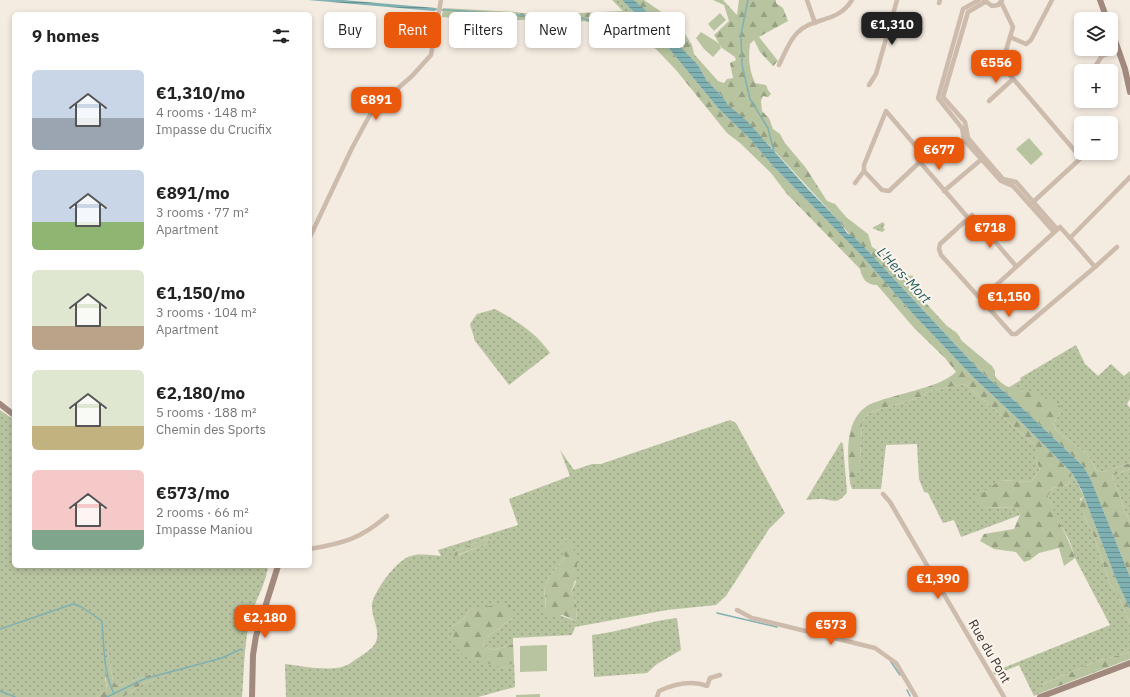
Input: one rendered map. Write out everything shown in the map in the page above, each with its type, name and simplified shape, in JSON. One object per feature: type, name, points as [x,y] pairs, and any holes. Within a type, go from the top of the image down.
[{"type":"street","points":[[312,233],[352,148],[372,110],[412,76],[431,54],[441,0]]},
{"type":"street","points":[[807,0],[815,23]]},
{"type":"street","points":[[779,65],[797,33],[815,23],[840,14],[852,0]]},
{"type":"street","points":[[869,85],[876,74],[896,0]]},
{"type":"street","points":[[979,0],[963,9],[938,98],[962,128],[964,140],[1004,179],[1016,182],[1055,231]]},
{"type":"street","points":[[1010,37],[1026,44],[1031,40],[1052,0]]},
{"type":"street","points":[[1100,0],[1105,12]]},
{"type":"street","points":[[983,158],[968,138],[965,122],[943,97],[968,12],[985,1],[992,6],[1002,1],[1013,27],[1002,64],[1013,79],[1081,158],[1032,204]]},
{"type":"street","points":[[1119,50],[1130,92]]},
{"type":"street","points":[[1097,64],[1102,56]]},
{"type":"street","points":[[990,101],[1013,79]]},
{"type":"street","points":[[855,183],[864,171],[864,165],[886,111],[925,157],[889,191],[886,192],[864,171]]},
{"type":"street","points":[[944,191],[983,158]]},
{"type":"street","points":[[920,162],[969,219]]},
{"type":"street","points":[[1070,238],[1130,177]]},
{"type":"street","points":[[1016,266],[972,215],[940,244],[939,249],[941,255],[1012,334],[1016,334],[1117,247]]},
{"type":"street","points":[[981,299],[1060,226],[1094,267]]},
{"type":"street","points":[[0,404],[12,413]]},
{"type":"street","name":"Rue du Pont","points":[[883,494],[890,502],[1004,697]]},
{"type":"street","points":[[312,549],[356,538],[369,531],[387,516]]},
{"type":"street","points":[[252,697],[253,655],[256,636],[277,568]]},
{"type":"street","points":[[737,610],[752,618],[875,648],[896,663],[916,697]]},
{"type":"street","points":[[1040,697],[1130,663]]},
{"type":"street","points":[[657,697],[659,691],[681,684],[693,682],[706,686],[710,678],[720,675]]},
{"type":"green space","points":[[612,0],[622,0],[633,12],[623,11]]},
{"type":"green space","points":[[634,0],[644,0],[662,12],[646,12]]},
{"type":"green space","points":[[713,0],[723,0],[737,15],[739,0],[776,0],[776,3],[783,8],[788,21],[759,37],[778,61],[773,66],[760,52],[754,40],[750,44],[749,54],[751,73],[755,83],[766,85],[771,94],[768,97],[763,96],[761,101],[762,111],[769,118],[773,129],[780,134],[785,143],[806,168],[827,201],[835,204],[846,217],[868,234],[872,247],[888,257],[891,264],[904,275],[913,276],[915,280],[912,288],[947,326],[957,333],[962,341],[992,366],[995,371],[995,376],[1000,381],[1014,389],[1037,394],[1060,406],[1061,411],[1053,424],[1056,430],[1088,455],[1096,470],[1103,472],[1130,463],[1130,469],[1112,476],[1130,523],[1130,577],[1090,479],[1083,466],[1015,401],[980,371],[868,251],[849,234],[840,222],[770,146],[728,105],[723,97],[707,81],[698,65],[681,48],[685,48],[685,34],[692,45],[694,54],[718,81],[724,83],[727,79],[733,78],[730,63],[736,60],[735,57],[722,48],[714,35],[729,21],[724,5]]},
{"type":"green space","points":[[443,8],[515,12],[449,12],[449,18],[442,17]]},
{"type":"green space","points":[[623,11],[623,12],[602,12]]},
{"type":"green space","points":[[517,12],[525,13],[524,20],[517,20]]},
{"type":"green space","points":[[581,13],[589,13],[589,22],[581,22]]},
{"type":"green space","points":[[720,13],[726,20],[714,31],[708,24]]},
{"type":"green space","points":[[701,32],[720,44],[721,48],[713,57],[704,49],[696,38]]},
{"type":"green space","points":[[653,48],[668,48],[671,51],[718,108],[751,140],[772,165],[862,256],[913,314],[975,379],[1017,418],[1072,473],[1068,485],[1053,488],[1048,496],[1075,558],[1064,566],[1059,548],[1039,553],[1030,560],[1024,562],[1016,552],[994,549],[980,541],[984,534],[1014,529],[1020,515],[1016,508],[985,507],[975,500],[986,490],[1001,480],[1031,482],[1040,469],[1035,458],[1035,445],[965,384],[929,391],[921,397],[868,413],[862,422],[860,459],[856,483],[850,483],[848,463],[849,442],[854,421],[859,413],[871,404],[934,384],[948,378],[956,372],[945,358],[915,329],[877,285],[870,284],[865,280],[860,269],[787,194],[771,173],[740,143],[727,133],[676,70]]},
{"type":"green space","points":[[1029,138],[1043,154],[1031,165],[1016,149]]},
{"type":"green space","points":[[883,222],[885,225],[883,227],[885,230],[882,232],[872,228]]},
{"type":"green space","points":[[495,309],[532,333],[550,353],[509,385],[475,341],[470,324],[477,314]]},
{"type":"green space","points":[[1076,345],[1085,364],[1098,376],[1111,364],[1124,376],[1130,371],[1130,399],[1127,404],[1130,408],[1130,463],[1103,472],[1096,470],[1088,455],[1056,430],[1053,424],[1061,411],[1022,390],[1013,390],[1008,388],[1021,380],[1020,378]]},
{"type":"green space","points":[[965,384],[1035,445],[1035,458],[1040,469],[1031,482],[1001,480],[985,507],[1016,508],[1020,515],[961,537],[954,520],[943,523],[928,493],[924,492],[919,479],[917,444],[886,445],[881,489],[852,489],[850,483],[855,483],[860,459],[862,422],[868,413],[921,397],[929,391]]},
{"type":"green space","points":[[0,410],[12,419],[12,568],[268,568],[248,628],[245,648],[242,697],[123,697],[144,683],[154,681],[151,674],[118,686],[113,681],[108,653],[105,679],[107,689],[97,697],[0,697]]},
{"type":"green space","points":[[730,420],[736,423],[785,513],[769,529],[726,596],[716,605],[667,610],[575,627],[572,635],[513,638],[513,644],[493,650],[483,645],[485,639],[515,616],[471,609],[462,621],[453,626],[504,668],[514,662],[515,687],[478,697],[286,697],[285,664],[318,668],[343,667],[351,663],[372,647],[376,641],[377,634],[372,609],[373,599],[387,576],[406,558],[426,554],[441,556],[438,550],[518,525],[509,499],[570,476],[560,450],[574,470],[592,464],[601,464]],"holes":[[[489,538],[490,542],[459,555],[454,554],[457,550]],[[565,557],[576,582],[571,592],[577,607],[576,621],[545,610],[545,590],[547,583]]]},
{"type":"green space","points":[[841,442],[843,444],[847,492],[837,501],[823,499],[806,500]]},
{"type":"green space","points":[[1130,469],[1130,523],[1112,476]]},
{"type":"green space","points":[[1072,473],[1084,496],[1080,499],[1083,515],[1093,534],[1110,584],[1117,593],[1130,624],[1130,652],[1097,661],[1041,685],[1040,688],[1043,692],[1034,696],[1019,665],[995,675],[993,672],[1110,625],[1075,558],[1070,542],[1054,512],[1048,496],[1053,488],[1068,485]]},
{"type":"green space","points":[[1084,496],[1116,579],[1130,609],[1130,624],[1117,593],[1110,584],[1093,534],[1083,515],[1079,503]]},
{"type":"green space","points":[[489,538],[491,542],[455,556],[454,554],[457,550]]},
{"type":"green space","points":[[560,542],[570,542],[576,555],[577,573],[571,592],[577,607],[576,621],[563,615],[552,617],[545,610],[545,588],[554,571],[565,557]]},
{"type":"green space","points":[[509,603],[515,616],[485,639],[483,645],[493,650],[513,644],[514,662],[504,668],[463,656],[452,640],[455,632],[453,626],[462,621],[471,609]]},
{"type":"green space","points":[[677,618],[681,650],[657,664],[647,673],[594,677],[592,635]]},
{"type":"green space","points":[[547,645],[547,671],[520,672],[520,646]]},
{"type":"green space","points":[[1130,652],[1130,659],[1043,692],[1040,688],[1041,685],[1097,661]]},
{"type":"green space","points":[[108,653],[113,681],[118,686],[151,674],[154,681],[144,683],[123,697],[97,697],[107,689],[103,659]]},
{"type":"green space","points":[[540,694],[540,697],[516,697],[516,695]]},
{"type":"water","points":[[308,0],[343,0],[436,8],[434,11]]},
{"type":"water","points":[[622,0],[634,0],[647,12],[634,12]]},
{"type":"water","points":[[668,48],[682,48],[698,65],[707,81],[723,97],[728,105],[746,120],[807,188],[840,222],[847,233],[854,237],[868,251],[980,371],[1015,401],[1083,466],[1090,478],[1130,577],[1130,609],[1116,579],[1082,491],[1072,473],[1017,418],[975,379],[913,314],[862,256],[772,165],[751,140],[718,108]]},
{"type":"waterway","points":[[748,0],[741,34],[742,65],[750,99],[768,128],[774,152]]},
{"type":"waterway","points":[[434,9],[539,17],[579,17],[589,20]]},
{"type":"waterway","points":[[0,629],[73,604],[80,606],[102,621],[106,667],[110,685],[114,694]]},
{"type":"waterway","points":[[717,613],[777,627]]},
{"type":"waterway","points":[[107,697],[144,679],[222,658],[241,649]]},
{"type":"waterway","points":[[891,662],[900,675]]},
{"type":"waterway","points":[[907,690],[910,696]]},
{"type":"waterway","points":[[0,691],[15,697]]},
{"type":"water label","name":"L'Hers-Mort","points":[[904,275]]}]
